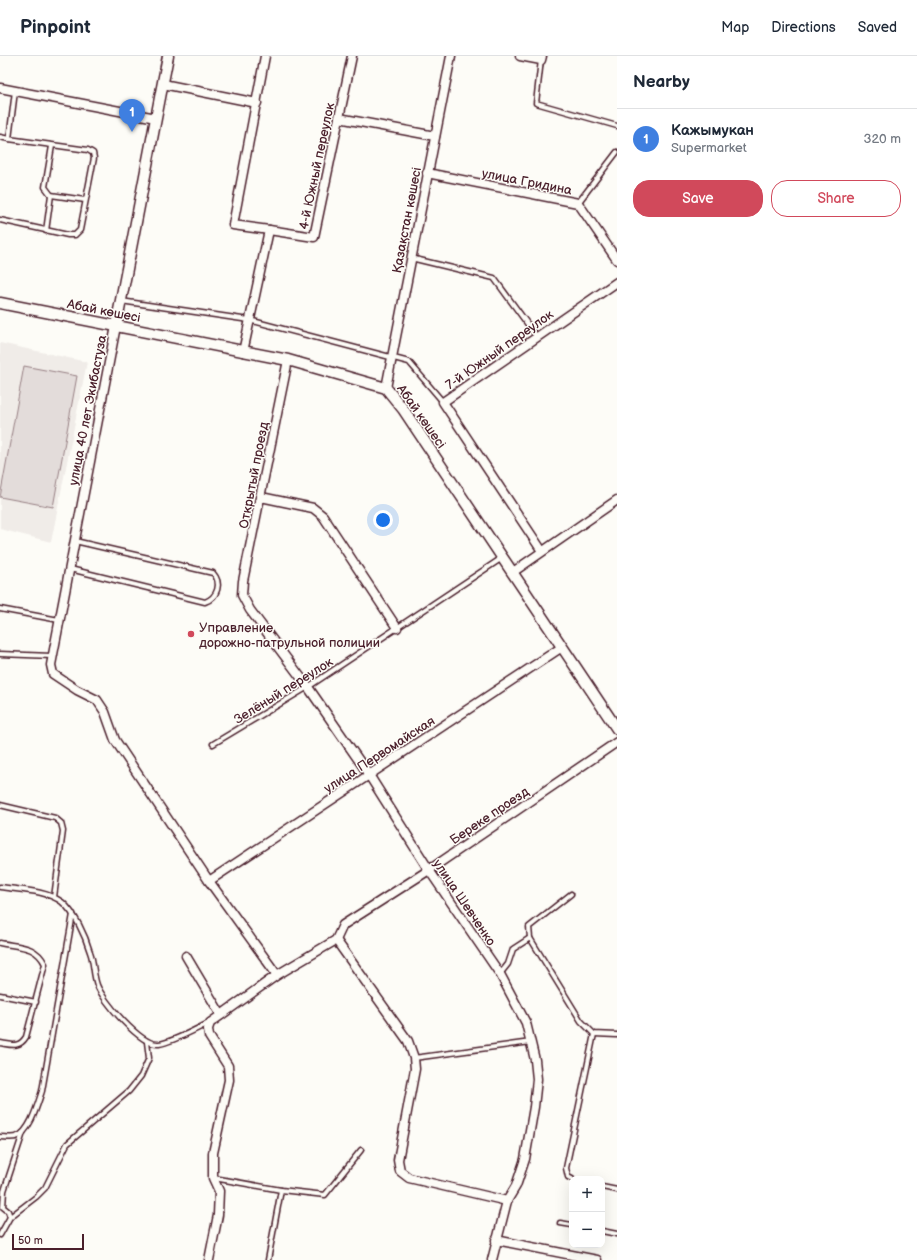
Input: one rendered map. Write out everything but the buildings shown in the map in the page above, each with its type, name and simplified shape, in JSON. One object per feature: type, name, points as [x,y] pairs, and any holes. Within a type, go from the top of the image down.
[{"type":"street","name":"улица 40 лет Экибастуза","points":[[168,56],[51,664],[53,674],[97,700],[105,712],[115,740],[209,880]]},
{"type":"street","name":"4-й Южный переулок","points":[[265,56],[233,225],[314,238],[352,56]]},
{"type":"street","name":"Қазақстан көшесі","points":[[386,388],[451,56]]},
{"type":"street","points":[[520,56],[542,58]]},
{"type":"street","points":[[163,84],[256,103]]},
{"type":"street","points":[[0,88],[156,118]]},
{"type":"street","points":[[339,118],[435,136]]},
{"type":"street","name":"улица Гридина","points":[[427,173],[578,203],[617,260]]},
{"type":"street","points":[[243,352],[269,230]]},
{"type":"street","name":"7-й Южный переулок","points":[[542,551],[443,402],[617,282]]},
{"type":"street","name":"Абай көшесі","points":[[0,303],[288,360],[386,388],[403,408],[502,558],[616,725]]},
{"type":"street","name":"Открытый проезд","points":[[242,595],[243,581],[288,360]]},
{"type":"street","points":[[261,497],[313,508],[323,516],[398,628]]},
{"type":"street","points":[[513,572],[617,500]]},
{"type":"street","name":"улица Шевченко","points":[[242,595],[250,610],[308,687],[369,775],[429,870],[500,974],[526,1023],[531,1042],[537,1079],[534,1107],[525,1159],[516,1186],[507,1201],[492,1260]]},
{"type":"street","name":"улица Первомайская","points":[[209,880],[562,647]]},
{"type":"street","name":"Береке проезд","points":[[210,1023],[277,975],[336,940],[343,925],[429,870],[617,742]]},
{"type":"street","points":[[209,880],[277,975]]},
{"type":"street","points":[[336,940],[408,1041],[414,1058],[415,1069],[398,1160],[400,1171],[409,1178],[507,1201]]},
{"type":"street","points":[[186,956],[221,1015]]},
{"type":"street","points":[[209,1260],[219,1203],[219,1191],[213,1178],[213,1153],[229,1080],[228,1066],[209,1036],[210,1023]]},
{"type":"street","points":[[496,1240],[597,1260]]},
{"type":"lane","points":[[542,58],[536,103],[617,126]]},
{"type":"lane","points":[[9,139],[15,91]]},
{"type":"lane","points":[[0,137],[52,146],[88,150],[93,153],[94,158],[80,230],[75,235],[0,220]]},
{"type":"lane","points":[[52,146],[45,187],[51,195],[85,200]]},
{"type":"lane","points":[[578,203],[617,152]]},
{"type":"lane","points":[[46,230],[51,195]]},
{"type":"lane","points":[[411,258],[494,278],[537,337]]},
{"type":"lane","points":[[121,301],[249,320],[409,362],[443,402]]},
{"type":"lane","points":[[70,569],[206,602],[211,600],[215,595],[219,583],[218,578],[213,574],[75,540]]},
{"type":"lane","name":"Зелёный переулок","points":[[212,744],[308,687],[502,558]]},
{"type":"lane","points":[[0,609],[60,620]]},
{"type":"lane","points":[[0,654],[53,656]]},
{"type":"lane","points":[[0,805],[55,818],[61,823],[63,831],[54,896]]},
{"type":"lane","points":[[0,887],[54,896],[63,903],[73,914],[90,952],[97,986],[116,1014],[136,1034],[147,1042],[158,1044],[210,1023]]},
{"type":"lane","points":[[571,894],[529,927],[530,938],[581,1021],[594,1034],[617,1035]]},
{"type":"lane","points":[[10,1217],[8,1211],[2,1207],[4,1191],[23,1133],[35,1113],[42,1091],[73,914]]},
{"type":"lane","points":[[500,974],[508,964],[513,949],[530,938]]},
{"type":"lane","points":[[0,943],[35,950],[40,954],[45,964],[26,1037],[23,1042],[16,1046],[0,1043]]},
{"type":"lane","points":[[0,994],[36,1002]]},
{"type":"lane","points":[[569,1178],[566,1168],[594,1034]]},
{"type":"lane","points":[[0,1235],[10,1217],[45,1188],[67,1144],[133,1086],[141,1076],[149,1058],[147,1042]]},
{"type":"lane","points":[[414,1058],[531,1042]]},
{"type":"lane","points":[[0,1137],[16,1137],[23,1133]]},
{"type":"lane","points":[[213,1178],[281,1190],[325,1195],[361,1150]]},
{"type":"lane","points":[[605,1188],[617,1190]]},
{"type":"lane","points":[[268,1260],[281,1190]]},
{"type":"lane","points":[[560,1223],[569,1224]]},
{"type":"lane","points":[[605,1232],[617,1234]]},
{"type":"shaded area","points":[[0,343],[87,362],[51,542],[0,529]]},
{"type":"shaded area","points":[[24,366],[77,376],[53,507],[0,497]]},
{"type":"place","name":"Кажымукан","points":[[132,132]]},
{"type":"place","name":"Управление дорожно-патрульной полиции","points":[[191,634]]}]
